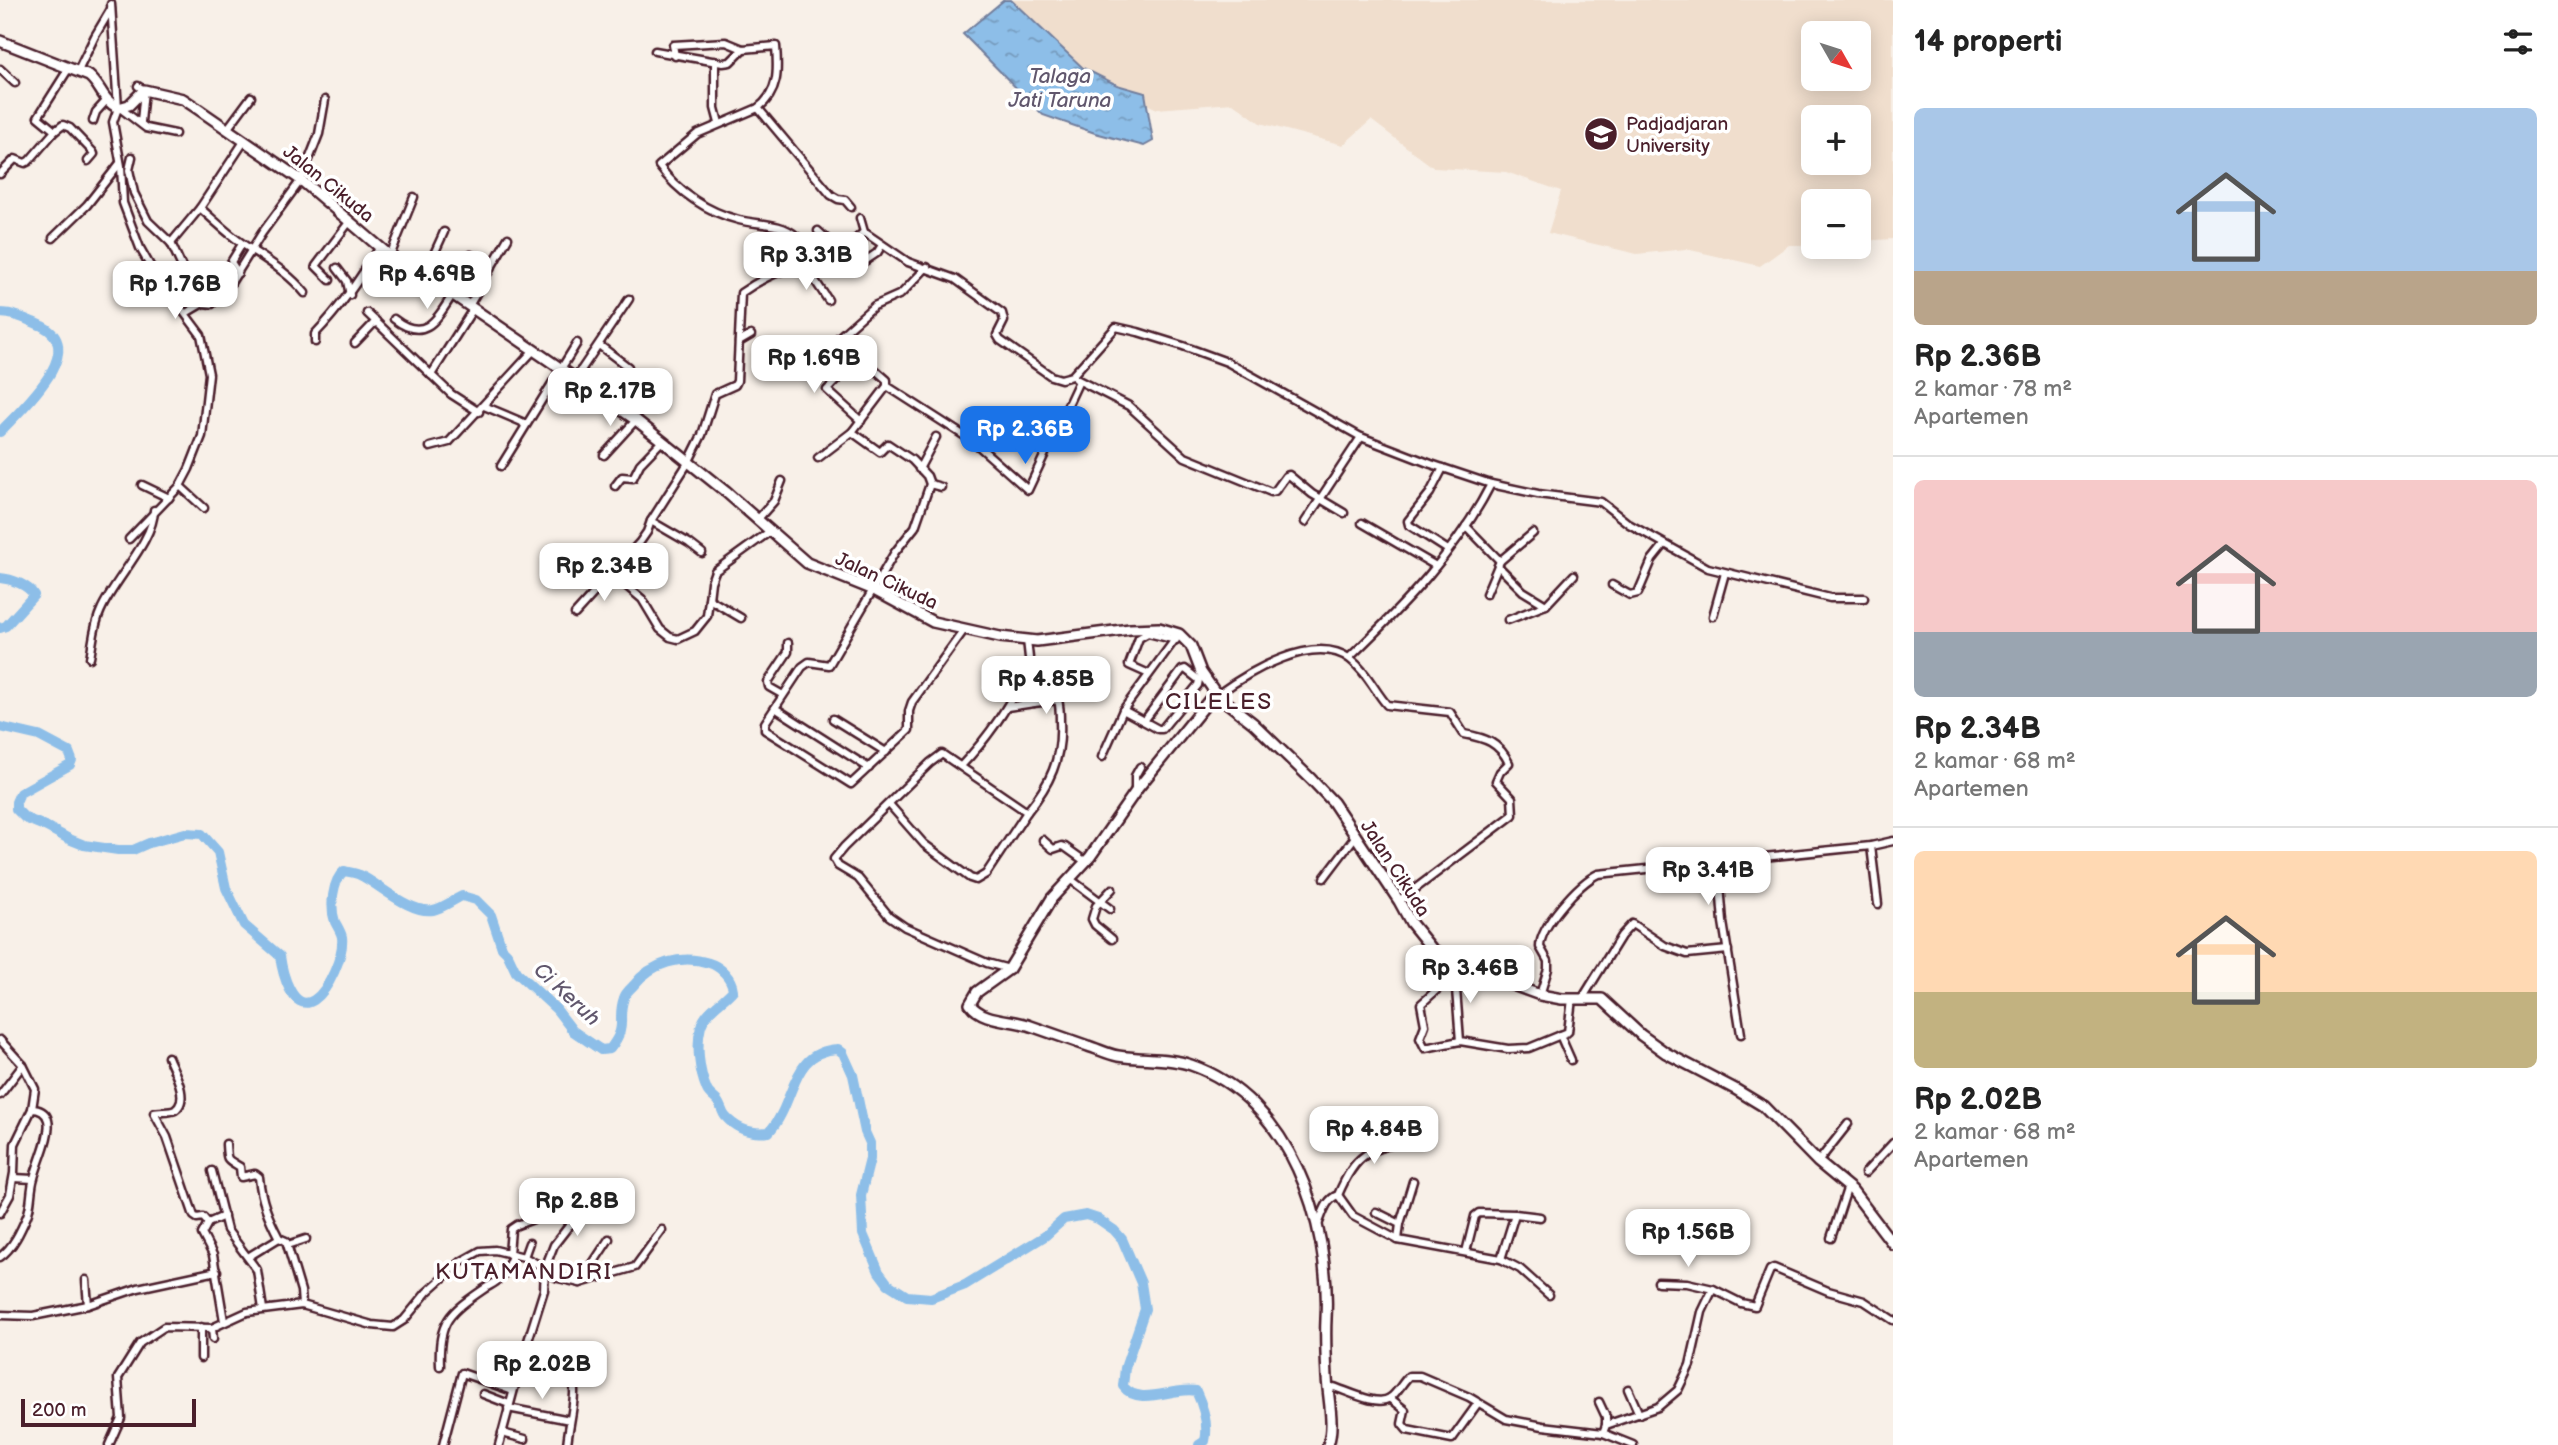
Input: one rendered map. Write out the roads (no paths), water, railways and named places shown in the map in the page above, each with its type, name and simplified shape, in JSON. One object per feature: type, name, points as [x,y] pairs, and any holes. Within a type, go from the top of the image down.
[{"type":"street","points":[[55,131],[38,117],[73,70],[112,6],[119,108],[113,122],[123,203],[140,248],[153,271],[201,335],[209,374],[202,436],[180,486],[154,510],[130,539]]},
{"type":"street","points":[[675,55],[673,45],[726,41],[743,49],[776,47],[778,74],[773,93],[758,108],[696,134],[659,163],[659,167],[686,195],[704,207],[737,220],[774,226],[793,234],[803,249],[805,269],[828,300]]},
{"type":"street","points":[[1,42],[73,70],[96,82],[106,101],[119,108],[137,124],[175,134]]},
{"type":"street","points":[[655,51],[730,62],[743,49]]},
{"type":"street","points":[[715,61],[715,108],[719,123]]},
{"type":"street","points":[[0,69],[15,82]]},
{"type":"street","points":[[119,108],[129,105],[141,88]]},
{"type":"street","points":[[141,88],[141,122]]},
{"type":"street","name":"Jalan Cikuda","points":[[141,88],[183,99],[228,128],[301,180],[390,256],[449,292],[561,370],[578,375],[662,441],[807,563],[874,590],[933,622],[964,630],[1041,641],[1130,629],[1163,628],[1191,646],[1201,672],[1216,694],[1253,723],[1333,802],[1411,923],[1429,946],[1458,965],[1540,995],[1602,999],[1641,1035],[1666,1053],[1735,1088],[1763,1107],[1818,1162],[1847,1186],[1893,1244]]},
{"type":"street","points":[[228,128],[251,97]]},
{"type":"street","points":[[223,287],[229,285],[301,180],[318,134],[325,100]]},
{"type":"street","points":[[93,121],[96,112],[106,101]]},
{"type":"street","points":[[758,108],[831,195],[845,200],[851,207]]},
{"type":"street","points":[[0,174],[16,159],[25,163],[29,160],[55,131],[65,125],[93,152],[88,161]]},
{"type":"street","points":[[171,243],[200,208],[245,140]]},
{"type":"street","points":[[132,156],[128,170],[134,193],[148,221],[171,243],[192,289],[185,303],[180,306]]},
{"type":"street","points":[[52,238],[87,205],[120,163]]},
{"type":"street","points":[[390,256],[414,197]]},
{"type":"street","points":[[200,208],[242,244],[292,278],[305,293]]},
{"type":"street","points":[[860,218],[864,232],[908,262],[955,279],[1002,313],[1004,321],[997,335],[1006,345],[1051,376],[1061,379],[1072,376],[1116,327],[1138,331],[1227,362],[1361,437],[1443,468],[1491,484],[1538,494],[1594,500],[1664,545],[1708,568],[1830,598],[1864,598]]},
{"type":"street","points":[[330,280],[316,266],[350,222]]},
{"type":"street","points":[[818,231],[841,252]]},
{"type":"street","points":[[424,276],[444,232]]},
{"type":"street","points":[[575,614],[647,532],[702,435],[715,394],[735,385],[741,293],[779,273],[805,269],[841,252],[864,232]]},
{"type":"street","points":[[431,375],[508,238]]},
{"type":"street","points":[[237,273],[231,262],[242,244]]},
{"type":"street","points":[[859,265],[877,253],[883,245]]},
{"type":"street","points":[[315,342],[315,334],[349,295],[380,247]]},
{"type":"street","points":[[394,318],[404,327],[416,329],[426,327],[439,317],[453,277],[462,275],[471,255]]},
{"type":"street","points":[[821,353],[874,306],[901,294],[927,267]]},
{"type":"street","points":[[337,268],[347,281],[349,295]]},
{"type":"street","points":[[606,389],[578,375],[629,299]]},
{"type":"street","points":[[186,313],[203,303],[212,304]]},
{"type":"street","points":[[367,313],[451,394],[479,412]]},
{"type":"street","points":[[355,343],[376,321]]},
{"type":"street","points":[[739,342],[751,335]]},
{"type":"street","points":[[818,458],[852,432],[887,386],[887,380],[841,336]]},
{"type":"street","points":[[502,466],[578,343]]},
{"type":"street","points":[[599,345],[628,367]]},
{"type":"street","points":[[430,447],[449,442],[533,351]]},
{"type":"street","points":[[857,354],[851,365],[827,390],[861,421]]},
{"type":"street","points":[[1072,376],[1129,406],[1185,457],[1271,492],[1289,475],[1320,499],[1344,513]]},
{"type":"street","points":[[887,386],[974,442],[1028,490],[1079,381]]},
{"type":"street","points":[[484,406],[526,426]]},
{"type":"street","points":[[604,455],[636,420]]},
{"type":"street","points":[[852,432],[880,452],[888,444],[896,447],[908,455],[927,476],[930,484],[915,527],[895,552],[829,665],[809,662],[806,664],[765,723],[766,732],[848,783],[855,782],[909,730],[912,702],[964,630]]},
{"type":"street","points":[[919,469],[936,437]]},
{"type":"street","points":[[1305,522],[1361,437]]},
{"type":"street","points":[[615,486],[622,477],[633,478],[640,464],[662,441]]},
{"type":"street","points":[[1443,468],[1430,493],[1408,521],[1409,525],[1448,550]]},
{"type":"street","points":[[757,520],[773,503],[782,481]]},
{"type":"street","points":[[930,484],[941,487]]},
{"type":"street","points":[[1349,658],[1389,619],[1436,566],[1466,526],[1491,484]]},
{"type":"street","points":[[142,485],[169,498]]},
{"type":"street","points":[[180,486],[204,508]]},
{"type":"street","points":[[90,658],[100,612],[154,523],[154,510]]},
{"type":"street","points":[[651,521],[689,543],[702,554]]},
{"type":"street","points":[[1362,523],[1436,566]]},
{"type":"street","points":[[1466,526],[1523,591],[1546,605]]},
{"type":"street","points":[[558,566],[568,561],[596,564],[642,599],[654,622],[670,637],[678,639],[695,631],[707,616],[715,571],[769,531]]},
{"type":"street","points":[[1486,594],[1499,564],[1533,533]]},
{"type":"street","points":[[1612,585],[1630,595],[1638,593],[1652,560],[1664,545]]},
{"type":"street","points":[[1713,616],[1725,573]]},
{"type":"street","points":[[1508,620],[1546,605],[1574,575]]},
{"type":"street","points":[[709,599],[741,618]]},
{"type":"street","points":[[1102,757],[1123,710],[1177,637],[1148,633],[1139,638],[1129,665],[1149,674]]},
{"type":"street","points":[[1027,640],[1034,703]]},
{"type":"street","points":[[783,695],[769,687],[768,682],[788,652],[788,643]]},
{"type":"street","points":[[1328,1445],[1331,1432],[1326,1269],[1318,1224],[1292,1158],[1276,1129],[1258,1107],[1226,1082],[1189,1065],[1110,1054],[1015,1021],[982,1014],[972,1007],[970,1000],[1009,969],[1050,901],[1086,862],[1135,793],[1216,694],[1281,659],[1304,652],[1323,650],[1349,658],[1367,675],[1387,705],[1450,712],[1461,732],[1492,741],[1504,753],[1509,763],[1496,781],[1512,798],[1514,810],[1510,819],[1399,901]]},
{"type":"street","points":[[961,766],[984,742],[1007,707],[1029,664]]},
{"type":"street","points":[[1123,710],[1144,721],[1162,729],[1199,681],[1185,669],[1182,670],[1144,721]]},
{"type":"street","points":[[889,804],[924,844],[970,878],[976,880],[986,874],[1045,789],[1053,774],[1061,741],[1058,700],[1007,707]]},
{"type":"street","points":[[775,708],[869,768]]},
{"type":"street","points":[[833,719],[886,752]]},
{"type":"street","points":[[1009,969],[987,963],[905,927],[878,906],[858,878],[835,863],[836,856],[939,755],[945,755],[1027,812]]},
{"type":"street","points":[[1135,793],[1135,776],[1140,767]]},
{"type":"street","points":[[1324,878],[1355,837]]},
{"type":"street","points":[[1042,840],[1053,849],[1065,847],[1086,862]]},
{"type":"street","points":[[1540,995],[1548,969],[1548,961],[1541,950],[1540,942],[1546,929],[1589,878],[1598,874],[1871,846],[1893,841]]},
{"type":"street","points":[[1871,846],[1878,904]]},
{"type":"street","points":[[1718,860],[1723,922],[1741,1034]]},
{"type":"street","points":[[1070,879],[1110,909]]},
{"type":"street","points":[[1112,889],[1093,911],[1092,922],[1112,939]]},
{"type":"street","points":[[1458,965],[1451,977],[1421,1004],[1425,1025],[1420,1038],[1425,1048],[1460,1041],[1508,1049],[1529,1048],[1568,1032],[1577,999],[1632,924],[1651,939],[1687,954],[1728,950]]},
{"type":"street","points":[[1451,977],[1457,989],[1460,1041]]},
{"type":"street","points":[[1560,1035],[1572,1060]]},
{"type":"street","points":[[0,1040],[23,1065],[34,1089],[32,1109],[15,1144],[10,1195],[0,1213]]},
{"type":"street","points":[[168,1058],[182,1098],[178,1108],[173,1111],[154,1113],[167,1137],[194,1216],[204,1217],[208,1223]]},
{"type":"street","points":[[0,1095],[23,1065]]},
{"type":"street","points":[[0,1257],[10,1248],[28,1213],[33,1179],[49,1122],[45,1113],[32,1109]]},
{"type":"street","points":[[1818,1162],[1848,1124]]},
{"type":"street","points":[[1318,1224],[1331,1198],[1338,1195],[1357,1161],[1378,1147],[1411,1140]]},
{"type":"street","points":[[1865,1174],[1893,1143]]},
{"type":"street","points":[[226,1144],[227,1158],[240,1167],[242,1177],[255,1174],[259,1177],[260,1194],[267,1215],[279,1237],[288,1245],[302,1305]]},
{"type":"street","points":[[212,1171],[227,1230],[257,1270],[264,1309]]},
{"type":"street","points":[[13,1178],[33,1179]]},
{"type":"street","points":[[1398,1240],[1413,1181]]},
{"type":"street","points":[[1831,1238],[1847,1186]]},
{"type":"street","points":[[1338,1195],[1353,1216],[1398,1240],[1501,1259],[1520,1269],[1549,1295]]},
{"type":"street","points":[[499,1445],[508,1406],[538,1315],[545,1270],[554,1245],[575,1218],[572,1210]]},
{"type":"street","points":[[1376,1212],[1400,1224]]},
{"type":"street","points":[[1466,1252],[1476,1214],[1515,1213],[1540,1217]]},
{"type":"street","points":[[1501,1259],[1515,1213]]},
{"type":"street","points":[[224,1216],[208,1223],[202,1234],[214,1255],[224,1321]]},
{"type":"street","points":[[440,1366],[439,1346],[447,1318],[454,1310],[498,1280],[511,1255],[511,1229],[541,1216]]},
{"type":"street","points":[[109,1445],[121,1418],[117,1378],[140,1343],[164,1328],[212,1328],[247,1312],[302,1305],[335,1312],[360,1322],[393,1327],[404,1320],[428,1292],[462,1261],[480,1251],[489,1250],[524,1257],[558,1278],[580,1283],[635,1267],[662,1230]]},
{"type":"street","points":[[248,1257],[279,1237]]},
{"type":"street","points":[[288,1245],[306,1239]]},
{"type":"street","points":[[580,1283],[609,1239]]},
{"type":"street","points":[[524,1257],[529,1243]]},
{"type":"street","points":[[1658,1282],[1688,1283],[1713,1289],[1741,1303],[1755,1306],[1770,1270],[1774,1268],[1828,1291],[1864,1301],[1893,1320]]},
{"type":"street","points":[[0,1315],[33,1316],[88,1305],[138,1287],[217,1271]]},
{"type":"street","points":[[86,1280],[88,1305]]},
{"type":"street","points":[[1605,1429],[1664,1404],[1678,1390],[1690,1365],[1702,1312],[1713,1289]]},
{"type":"street","points":[[201,1327],[201,1358]]},
{"type":"street","points":[[212,1328],[213,1339]]},
{"type":"street","points":[[567,1445],[574,1398],[573,1373],[569,1366]]},
{"type":"street","points":[[443,1445],[461,1374],[465,1372],[513,1391]]},
{"type":"street","points":[[1328,1390],[1334,1387],[1379,1401],[1390,1398],[1403,1381],[1413,1376],[1443,1386],[1506,1419],[1605,1429],[1633,1445]]},
{"type":"street","points":[[1628,1389],[1639,1414]]},
{"type":"street","points":[[483,1394],[508,1406],[570,1420]]},
{"type":"street","points":[[1390,1398],[1405,1410],[1402,1424],[1407,1430],[1452,1439],[1478,1403]]},
{"type":"street","points":[[1599,1402],[1606,1417],[1605,1429]]},
{"type":"street","points":[[502,1433],[525,1439]]},
{"type":"water","name":"Talaga Jati Taruna","points":[[1004,0],[1011,0],[1083,68],[1117,85],[1145,93],[1153,141],[1144,146],[1043,115],[963,34]]},
{"type":"waterway","name":"Ci Keruh","points":[[0,313],[42,326],[55,337],[58,350],[55,365],[46,380],[0,432]]},
{"type":"waterway","name":"Ci Keruh","points":[[0,578],[19,583],[34,595],[6,626],[0,628]]},
{"type":"waterway","name":"Ci Keruh","points":[[0,727],[39,736],[69,752],[72,760],[70,765],[20,793],[16,809],[25,818],[84,845],[118,850],[133,850],[185,833],[202,834],[218,852],[226,888],[244,925],[280,956],[290,989],[300,1001],[306,1003],[320,995],[338,962],[342,937],[333,916],[332,902],[337,881],[344,871],[360,875],[405,903],[424,910],[437,909],[462,896],[476,900],[491,915],[502,948],[516,972],[556,1009],[573,1031],[601,1050],[610,1049],[616,1041],[621,1028],[622,1006],[626,994],[649,971],[678,960],[699,960],[717,967],[728,977],[733,990],[703,1020],[699,1033],[699,1058],[708,1092],[735,1125],[751,1132],[769,1132],[778,1120],[795,1081],[810,1059],[822,1052],[838,1049],[843,1053],[853,1075],[865,1132],[870,1143],[870,1159],[861,1195],[863,1234],[879,1272],[888,1284],[907,1296],[931,1298],[965,1285],[1045,1236],[1064,1219],[1086,1215],[1098,1219],[1122,1239],[1141,1283],[1145,1309],[1125,1368],[1123,1386],[1130,1392],[1147,1396],[1196,1391],[1206,1422],[1205,1441],[1199,1445]]},
{"type":"place","name":"Padjadjaran University","points":[[1601,134]]},
{"type":"district","name":"CILELES","points":[[1219,701]]},
{"type":"district","name":"KUTAMANDIRI","points":[[524,1271]]}]
